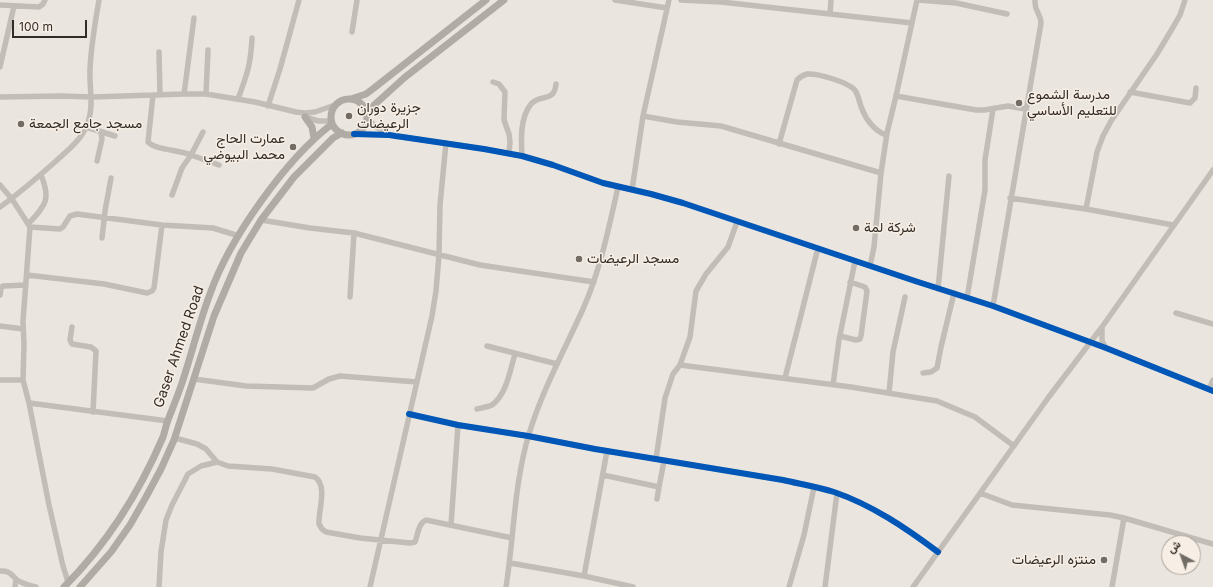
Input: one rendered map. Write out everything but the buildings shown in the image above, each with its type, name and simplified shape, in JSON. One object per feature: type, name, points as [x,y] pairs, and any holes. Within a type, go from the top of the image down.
[{"type":"main road","points":[[486,0],[366,94],[351,99],[342,100],[335,104],[332,110],[332,122],[336,130],[342,133],[354,134],[361,130],[372,107],[404,78],[504,0]]},
{"type":"main road","points":[[351,99],[357,100],[362,104],[366,110],[367,117]]},
{"type":"main road","points":[[305,117],[312,127],[314,138]]},
{"type":"main road","name":"Gaser Ahmed Road","points":[[66,585],[87,563],[109,535],[128,506],[147,472],[164,436],[182,384],[210,292],[221,268],[239,236],[268,192],[314,138],[332,122]]},
{"type":"main road","name":"Gaser Ahmed Road","points":[[80,587],[111,552],[130,525],[161,469],[175,438],[214,316],[241,253],[261,220],[294,177],[333,138],[342,133]]},
{"type":"street","points":[[0,6],[39,7],[45,0]]},
{"type":"street","points":[[0,207],[41,175],[70,147],[86,127],[90,116],[92,97],[90,70],[99,0]]},
{"type":"street","points":[[268,106],[299,0]]},
{"type":"street","points":[[352,32],[357,0]]},
{"type":"street","points":[[615,0],[667,8]]},
{"type":"street","points":[[632,190],[643,116],[669,0]]},
{"type":"street","points":[[681,0],[721,2],[912,23]]},
{"type":"street","points":[[830,14],[831,0]]},
{"type":"street","points":[[870,266],[874,247],[880,173],[886,135],[917,0],[956,3],[1007,14]]},
{"type":"street","points":[[993,306],[1025,109],[1041,23],[1041,18],[1034,7],[1035,0]]},
{"type":"street","points":[[1086,209],[1097,152],[1103,136],[1130,92],[1157,54],[1180,15],[1185,0]]},
{"type":"street","points":[[0,67],[14,6]]},
{"type":"street","points":[[184,94],[194,18]]},
{"type":"street","points":[[238,99],[250,64],[252,38]]},
{"type":"street","points":[[206,94],[208,50]]},
{"type":"street","points":[[159,52],[160,95]]},
{"type":"street","points":[[779,144],[797,80],[808,74],[847,84],[851,87],[858,95],[862,111],[869,122],[876,130],[886,135]]},
{"type":"street","points":[[493,82],[499,84],[505,92],[504,120],[509,134],[509,153]]},
{"type":"street","points":[[522,156],[521,133],[526,113],[535,100],[549,97],[553,94],[556,84]]},
{"type":"street","points":[[1130,92],[1190,103],[1195,98],[1196,88]]},
{"type":"street","points":[[0,97],[92,97],[206,94],[238,99],[296,112],[315,112],[335,104]]},
{"type":"street","points":[[153,95],[148,140],[149,144],[184,152],[219,165]]},
{"type":"street","points":[[896,96],[958,108],[984,110],[1008,106],[1025,109]]},
{"type":"street","points":[[967,298],[985,190],[985,160],[993,108]]},
{"type":"street","points":[[296,112],[305,117],[318,121],[332,122]]},
{"type":"street","points":[[643,116],[677,122],[721,126],[880,173]]},
{"type":"street","points":[[367,117],[376,127],[389,135]]},
{"type":"street","points":[[86,127],[115,136]]},
{"type":"street","points":[[97,161],[102,139],[101,132]]},
{"type":"street","points":[[172,195],[182,168],[191,155],[202,132]]},
{"type":"street","points":[[354,134],[389,135],[522,156],[553,165],[603,183],[683,203],[938,289],[993,306],[1106,348],[1211,390],[1213,380]]},
{"type":"street","points":[[370,587],[432,316],[439,256],[440,205],[446,143]]},
{"type":"street","points":[[913,587],[1089,342],[1102,327],[1213,170]]},
{"type":"street","points":[[41,175],[46,186],[47,194],[43,206],[30,225],[23,329],[23,380],[30,403],[66,585]]},
{"type":"street","points":[[938,289],[949,176]]},
{"type":"street","points":[[102,238],[111,178]]},
{"type":"street","points":[[0,185],[30,225],[60,229],[72,214],[162,225],[213,228],[239,236]]},
{"type":"street","points":[[506,587],[522,461],[528,436],[541,399],[594,282],[618,187]]},
{"type":"street","points":[[1010,198],[1086,209],[1173,225]]},
{"type":"street","points":[[261,220],[354,233],[439,256],[498,268],[594,282]]},
{"type":"street","points":[[656,459],[665,398],[673,374],[680,365],[690,337],[696,291],[706,274],[728,247],[737,222]]},
{"type":"street","points":[[27,275],[104,284],[147,293],[152,292],[154,288],[162,225]]},
{"type":"street","points":[[350,296],[354,233]]},
{"type":"street","points":[[785,378],[818,248]]},
{"type":"street","points":[[833,385],[840,336],[855,261]]},
{"type":"street","points":[[840,336],[856,340],[860,339],[861,336],[867,291],[865,287],[850,282]]},
{"type":"street","points":[[0,295],[1,288],[4,286],[26,285]]},
{"type":"street","points":[[923,373],[931,372],[937,368],[954,294]]},
{"type":"street","points":[[889,393],[893,352],[905,297]]},
{"type":"street","points":[[1176,313],[1213,324]]},
{"type":"street","points":[[0,326],[23,329]]},
{"type":"street","points":[[72,327],[70,340],[72,344],[91,347],[96,351],[93,412]]},
{"type":"street","points":[[1102,327],[1102,341],[1106,348]]},
{"type":"street","points":[[487,346],[557,364]]},
{"type":"street","points":[[477,409],[491,405],[498,398],[505,387],[515,354]]},
{"type":"street","points":[[680,365],[785,378],[937,401],[975,417],[1014,446]]},
{"type":"street","points":[[194,379],[226,384],[313,388],[329,379],[340,376],[417,382]]},
{"type":"street","points":[[0,380],[23,380]]},
{"type":"street","points":[[30,403],[168,421]]},
{"type":"street","points":[[409,414],[458,425],[783,480],[814,487],[852,499],[894,522],[938,552]]},
{"type":"street","points":[[451,525],[458,425]]},
{"type":"street","points":[[175,438],[188,441],[206,449],[217,462],[228,466],[272,469],[315,477],[320,482],[322,489],[319,524],[326,532],[410,543],[415,542],[421,524],[426,520],[512,538]]},
{"type":"street","points":[[584,576],[607,451]]},
{"type":"street","points":[[657,499],[664,461]]},
{"type":"street","points":[[159,587],[161,552],[166,520],[172,505],[188,474],[200,466],[217,462]]},
{"type":"street","points":[[603,475],[659,487]]},
{"type":"street","points":[[789,587],[804,535],[814,487]]},
{"type":"street","points":[[825,587],[836,493]]},
{"type":"street","points":[[980,493],[1012,505],[1110,515],[1124,518],[1213,544]]},
{"type":"street","points":[[1112,587],[1124,518]]},
{"type":"street","points":[[510,563],[584,576],[633,587]]},
{"type":"street","points":[[0,571],[11,573],[16,579],[24,584],[36,587]]},
{"type":"street","points":[[15,587],[16,579]]},
{"type":"cycle path","points":[[354,134],[389,135],[522,156],[553,165],[603,183],[683,203],[993,306],[1106,348],[1213,391]]},
{"type":"cycle path","points":[[409,414],[458,425],[783,480],[834,492],[875,510],[914,534],[938,552]]},
{"type":"place","name":"مدرسة الشموع للتعليم الأساسي","points":[[1019,103]]},
{"type":"place","name":"جزيرة دوران الرعيضات","points":[[349,116]]},
{"type":"place","name":"مسجد جامع الجمعة","points":[[21,124]]},
{"type":"place","name":"عمارت الحاج محمد البيوضي","points":[[293,147]]},
{"type":"place","name":"شركة لمة","points":[[856,228]]},
{"type":"place","name":"مسجد الرعيضات","points":[[579,259]]},
{"type":"place","name":"منتزه الرعيضات","points":[[1104,560]]}]
